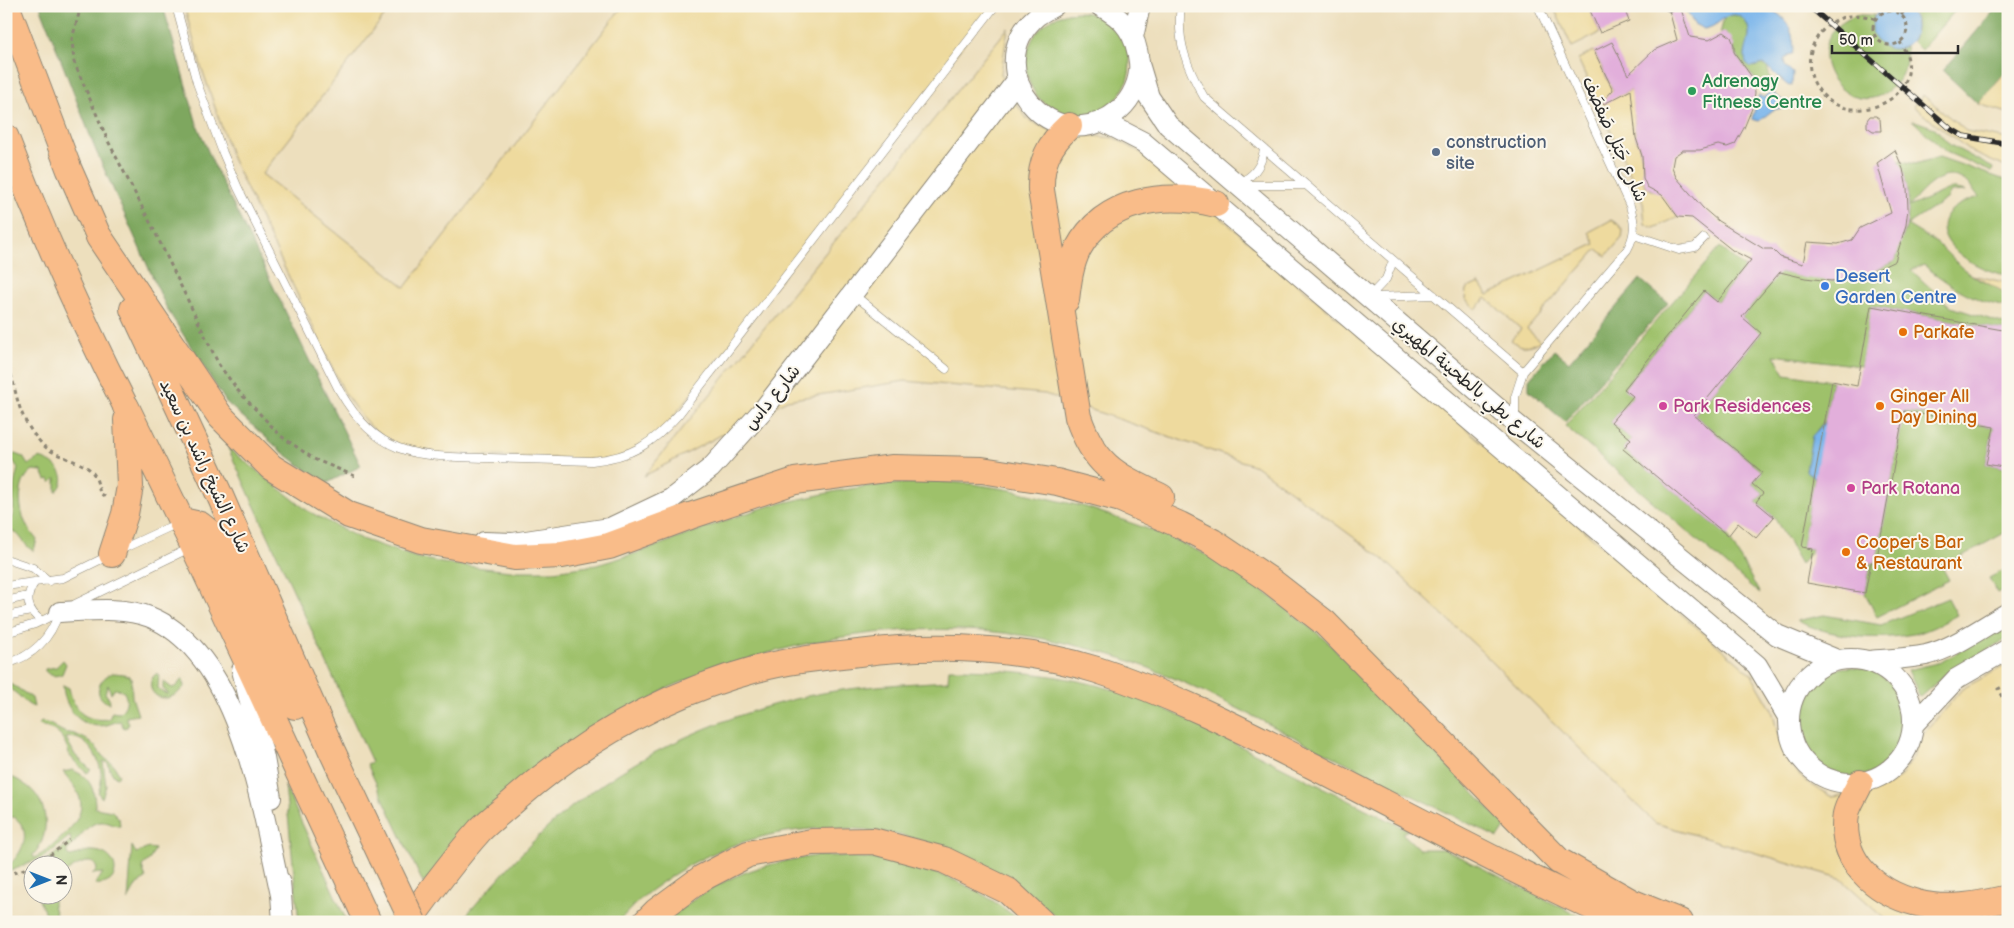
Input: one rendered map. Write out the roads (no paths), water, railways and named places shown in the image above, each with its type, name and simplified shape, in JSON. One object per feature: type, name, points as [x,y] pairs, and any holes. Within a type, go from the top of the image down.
[{"type":"highway","points":[[1069,126],[1051,146],[1045,158],[1040,179],[1078,417],[1088,443],[1101,461],[1120,477],[1207,520],[1246,545],[1291,578],[1339,618],[1353,633],[1392,690]]},
{"type":"highway","points":[[1062,323],[1073,261],[1085,238],[1103,219],[1125,206],[1153,199],[1185,198],[1216,204]]},
{"type":"highway","name":"شارع الشيخ راشد بن سعيد","points":[[99,237],[210,521],[332,751],[413,922]]},
{"type":"highway","points":[[99,237],[220,416],[271,467],[349,515],[421,540],[515,557],[562,555],[609,546],[690,516],[795,481],[893,468],[982,470],[1057,482],[1121,498],[1180,524],[1213,542],[1271,581],[1325,623],[1559,861],[1631,902],[1680,922]]},
{"type":"highway","name":"شارع الشيخ راشد بن سعيد","points":[[126,407],[182,521],[210,521]]},
{"type":"highway","points":[[112,554],[125,514],[130,486],[126,407]]},
{"type":"highway","name":"شارع الشيخ راشد بن سعيد","points":[[210,521],[228,620],[368,922]]},
{"type":"highway","points":[[210,521],[286,691],[306,723],[332,751]]},
{"type":"highway","points":[[408,922],[443,873],[483,828],[531,786],[583,747],[623,723],[668,701],[758,669],[794,661],[876,650],[965,648],[1060,660],[1097,670],[1159,693],[1239,729],[1554,890],[1625,922]]},
{"type":"highway","points":[[1860,783],[1847,813],[1845,838],[1851,856],[1864,875],[1889,893],[1918,904],[1950,906],[1981,904],[2008,898]]},
{"type":"highway","points":[[646,922],[656,911],[702,878],[748,854],[812,842],[873,841],[944,860],[1008,890],[1042,922]]},
{"type":"main road","name":"شارع الشيخ راشد بن سعيد","points":[[7,6],[66,160],[99,237]]},
{"type":"main road","name":"شارع الشيخ راشد بن سعيد","points":[[6,137],[89,335],[126,407]]},
{"type":"street","points":[[1054,6],[1038,16],[1024,31],[1017,50],[1016,71],[1021,91],[1033,108],[1050,120],[1069,126],[1090,126],[1109,118],[1125,105],[1136,87],[1140,67]]},
{"type":"street","points":[[1100,6],[1114,13],[1133,36]]},
{"type":"street","points":[[1133,36],[1140,6]]},
{"type":"street","name":"شارع بطي بالطحينة المهيري","points":[[1133,36],[1149,97],[1160,116],[1168,125],[1515,423],[1777,635],[1837,660]]},
{"type":"street","name":"شارع داس","points":[[421,540],[513,543],[610,528],[671,499],[711,468],[763,410],[1018,79]]},
{"type":"street","name":"شارع بطي بالطحينة المهيري","points":[[1102,121],[1143,142],[1757,666],[1788,718]]},
{"type":"street","points":[[51,616],[122,611],[150,617],[177,634],[202,658],[226,698],[245,747],[281,895]]},
{"type":"street","points":[[1868,661],[1917,656],[1946,648],[2008,613]]},
{"type":"street","points":[[228,620],[264,758],[274,820],[283,922]]},
{"type":"street","points":[[1913,725],[1956,679],[2008,649]]},
{"type":"street","points":[[1852,658],[1868,661],[1887,670],[1902,684],[1911,704],[1913,725],[1908,746],[1897,763],[1880,776],[1860,783],[1842,783],[1824,778],[1809,767],[1797,753],[1790,736],[1788,718],[1791,702],[1798,687],[1809,674],[1822,665],[1837,660],[1852,658]]},
{"type":"lane","points":[[176,6],[209,118],[234,179],[339,390],[356,417],[367,429],[386,442],[408,452],[423,456],[592,461],[613,459],[633,453],[650,442],[678,415],[995,6]]},
{"type":"lane","points":[[1181,6],[1178,23],[1184,57],[1190,75],[1204,97],[1523,372]]},
{"type":"lane","name":"شارع جَبَل صَفصَف","points":[[1538,6],[1630,206],[1634,218],[1634,235]]},
{"type":"lane","points":[[1235,184],[1246,180],[1256,172],[1262,162],[1264,150]]},
{"type":"lane","points":[[1235,184],[1306,185]]},
{"type":"lane","points":[[1515,423],[1515,397],[1523,372],[1627,250],[1634,235],[1679,250],[1695,247],[1704,238]]},
{"type":"lane","points":[[1368,297],[1386,279],[1393,261]]},
{"type":"lane","points":[[853,294],[946,369]]},
{"type":"lane","points":[[1368,297],[1434,295]]},
{"type":"lane","points":[[6,586],[49,581],[69,576],[152,533],[182,521]]},
{"type":"lane","points":[[6,633],[51,616],[210,521]]},
{"type":"lane","points":[[6,559],[33,568],[49,581]]},
{"type":"lane","points":[[31,611],[28,596],[35,582]]},
{"type":"lane","points":[[6,601],[28,596]]},
{"type":"lane","points":[[6,616],[31,611],[51,616]]},
{"type":"lane","points":[[6,664],[17,661],[37,648],[51,632],[51,616]]},
{"type":"water","points":[[1898,5],[1910,11],[1915,18],[1915,36],[1910,43],[1903,48],[1890,49],[1882,46],[1875,39],[1872,23],[1875,15],[1882,8]]},
{"type":"water","points":[[1684,6],[1754,6],[1780,15],[1789,27],[1792,35],[1793,54],[1788,55],[1784,60],[1785,66],[1793,73],[1792,85],[1786,84],[1764,64],[1751,67],[1746,63],[1745,53],[1749,32],[1745,21],[1741,17],[1736,15],[1728,16],[1713,26],[1704,29],[1694,24]]},
{"type":"water","points":[[1771,92],[1785,102],[1786,107],[1773,110],[1759,121],[1752,119],[1759,95],[1764,98]]},
{"type":"water","points":[[1827,420],[1816,478],[1806,471],[1812,436]]},
{"type":"railway","points":[[1664,6],[1669,9],[1673,6]]},
{"type":"railway","points":[[1809,6],[1951,129],[1963,136],[2008,144]]},
{"type":"place","name":"Adrenagy Fitness Centre","points":[[1692,91]]},
{"type":"place","name":"construction site","points":[[1436,152]]},
{"type":"place","name":"Desert Garden Centre","points":[[1825,286]]},
{"type":"place","name":"Parkafe","points":[[1903,332]]},
{"type":"place","name":"Park Residences","points":[[1663,406]]},
{"type":"place","name":"Ginger All Day Dining","points":[[1880,406]]},
{"type":"place","name":"Park Rotana","points":[[1851,488]]},
{"type":"place","name":"Cooper's Bar & Restaurant","points":[[1846,552]]}]
